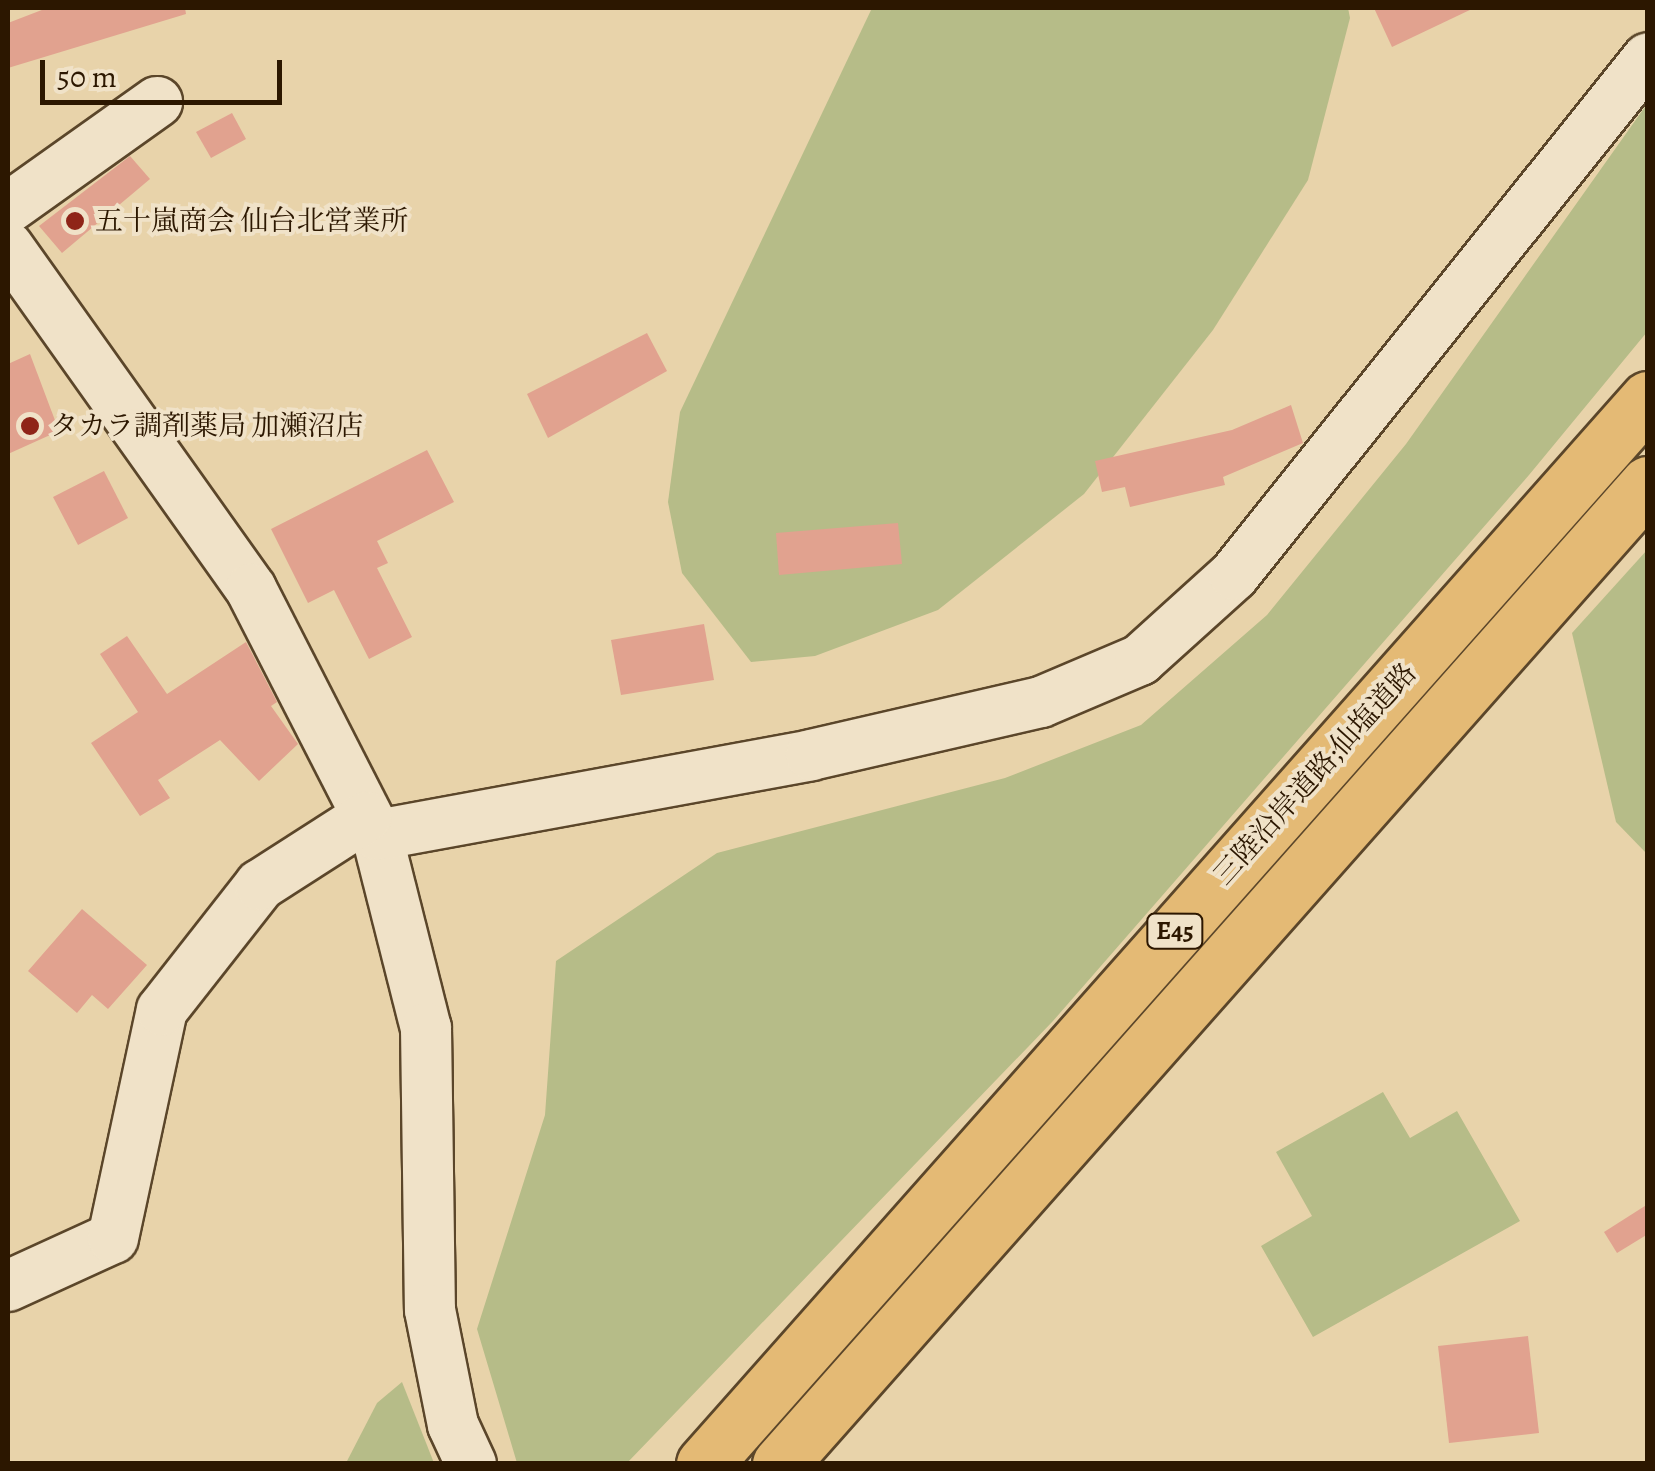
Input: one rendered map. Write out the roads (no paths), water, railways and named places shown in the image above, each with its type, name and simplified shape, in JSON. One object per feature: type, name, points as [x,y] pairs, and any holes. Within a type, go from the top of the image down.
[{"type":"highway","name":"三陸沿岸道路;仙塩道路","points":[[704,1464],[1648,399]]},
{"type":"highway","name":"三陸沿岸道路;仙塩道路","points":[[780,1464],[1648,484]]},
{"type":"street","points":[[8,1286],[113,1238],[162,1010],[260,885],[372,826],[830,750],[1041,702],[1140,660],[1234,575],[1648,58]]},
{"type":"street","points":[[8,208],[157,102]]},
{"type":"street","points":[[8,246],[250,589],[372,826],[426,1028],[430,1310],[449,1411],[471,1464]]},
{"type":"place","name":"五十嵐商会 仙台北営業所","points":[[75,221]]},
{"type":"place","name":"タカラ調剤薬局 加瀬沼店","points":[[30,426]]}]
